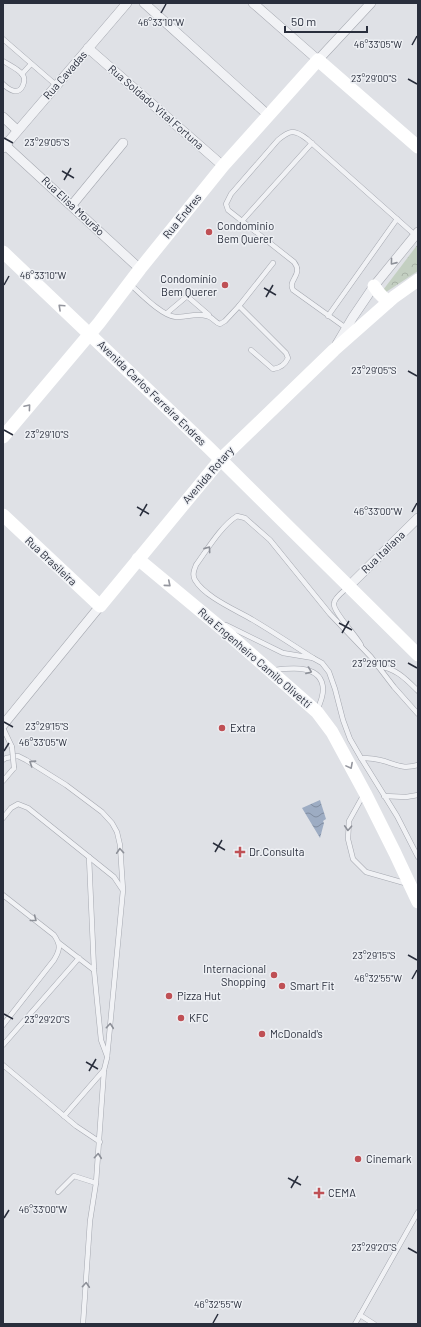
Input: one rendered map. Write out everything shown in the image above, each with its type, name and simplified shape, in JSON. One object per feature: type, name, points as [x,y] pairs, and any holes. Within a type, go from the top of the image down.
[{"type":"street","name":"Rua Cavadas","points":[[4,146],[127,3]]},
{"type":"street","points":[[144,3],[268,115]]},
{"type":"street","points":[[253,3],[418,147]]},
{"type":"street","name":"Rua Endres","points":[[3,437],[90,334],[223,166],[371,3]]},
{"type":"street","name":"Rua Soldado Vital Fortuna","points":[[88,48],[223,166]]},
{"type":"street","points":[[3,117],[17,130]]},
{"type":"street","points":[[72,205],[123,143]]},
{"type":"street","name":"Rua Elisa Mourão","points":[[4,146],[72,205],[140,269]]},
{"type":"street","name":"Avenida Rotary","points":[[3,727],[220,459],[334,350],[346,328],[374,286],[417,233]]},
{"type":"street","name":"Avenida Carlos Ferreira Endres","points":[[3,252],[220,459],[418,655]]},
{"type":"street","points":[[334,350],[388,302],[418,280]]},
{"type":"street","points":[[374,286],[379,294],[388,302]]},
{"type":"street","name":"Rua Brasileira","points":[[3,515],[100,606]]},
{"type":"street","name":"Rua Italiana","points":[[348,587],[418,518]]},
{"type":"street","name":"Rua Engenheiro Camilo Olivetti","points":[[138,559],[228,633],[317,712],[332,732],[418,902]]},
{"type":"lane","points":[[3,40],[56,85]]},
{"type":"lane","points":[[3,61],[22,74],[25,80],[19,90],[13,91],[3,84]]},
{"type":"lane","points":[[22,74],[31,64]]},
{"type":"lane","points":[[346,328],[294,290],[292,283],[298,271],[297,266],[294,262],[228,210],[226,204],[228,198],[278,140],[286,133],[294,131],[312,143],[397,219],[417,233]]},
{"type":"lane","points":[[242,221],[312,143]]},
{"type":"lane","points":[[328,316],[397,219]]},
{"type":"lane","points":[[167,313],[186,297],[188,297],[216,323],[220,324],[225,321],[239,306],[273,263]]},
{"type":"lane","points":[[129,283],[157,308],[174,317],[199,314],[209,316]]},
{"type":"lane","points":[[239,306],[286,353],[288,358],[280,368],[273,369],[251,350]]},
{"type":"lane","points":[[418,714],[378,666],[330,614],[270,540],[245,518],[237,516],[232,519],[196,565],[193,575],[195,579],[198,584],[231,609],[252,619],[322,663],[329,672],[335,689],[342,720],[350,739],[397,816],[418,857]]},
{"type":"lane","points":[[348,587],[337,599],[334,606],[336,611],[355,634],[363,649]]},
{"type":"lane","points":[[205,615],[283,653],[313,658]]},
{"type":"lane","points":[[378,666],[386,667],[404,677],[418,691]]},
{"type":"lane","points":[[270,670],[305,669],[318,676],[323,688],[317,712]]},
{"type":"lane","points":[[3,727],[12,747],[14,768],[3,781]]},
{"type":"lane","points":[[3,760],[18,756],[66,785],[102,812],[112,823],[117,832],[120,845],[122,890],[107,1058],[104,1070],[100,1142],[90,1221],[83,1324]]},
{"type":"lane","points":[[361,758],[382,760],[408,768],[418,765]]},
{"type":"lane","points":[[364,793],[349,821],[348,839],[353,858],[366,872],[410,885]]},
{"type":"lane","points":[[384,796],[418,796]]},
{"type":"lane","points":[[3,818],[11,808],[18,804],[28,808],[114,877],[122,890]]},
{"type":"lane","points":[[90,857],[94,970],[101,1040],[107,1058]]},
{"type":"lane","points":[[3,895],[54,935],[59,942],[94,970]]},
{"type":"lane","points":[[3,1025],[54,960],[59,952],[59,942]]},
{"type":"lane","points":[[3,1045],[79,958]]},
{"type":"lane","points":[[3,1065],[76,1126],[100,1142]]},
{"type":"lane","points":[[64,1116],[104,1070]]},
{"type":"lane","points":[[58,1192],[74,1176],[96,1183]]},
{"type":"lane","points":[[355,1324],[418,1212]]},
{"type":"lane","points":[[360,1315],[374,1324]]},
{"type":"green space","points":[[418,244],[418,271],[377,298]]},
{"type":"water","points":[[320,800],[326,819],[323,821],[324,823],[320,838],[302,808]]},
{"type":"place","name":"Condominio Bem Querer","points":[[209,232]]},
{"type":"place","name":"Condomínio Bem Querer","points":[[225,285]]},
{"type":"place","name":"Extra","points":[[222,728]]},
{"type":"place","name":"Dr.Consulta","points":[[240,852]]},
{"type":"place","name":"Internacional Shopping","points":[[274,975]]},
{"type":"place","name":"Smart Fit","points":[[282,986]]},
{"type":"place","name":"Pizza Hut","points":[[169,996]]},
{"type":"place","name":"KFC","points":[[181,1018]]},
{"type":"place","name":"McDonald's","points":[[262,1034]]},
{"type":"place","name":"Cinemark","points":[[358,1159]]},
{"type":"place","name":"CEMA","points":[[319,1193]]}]
